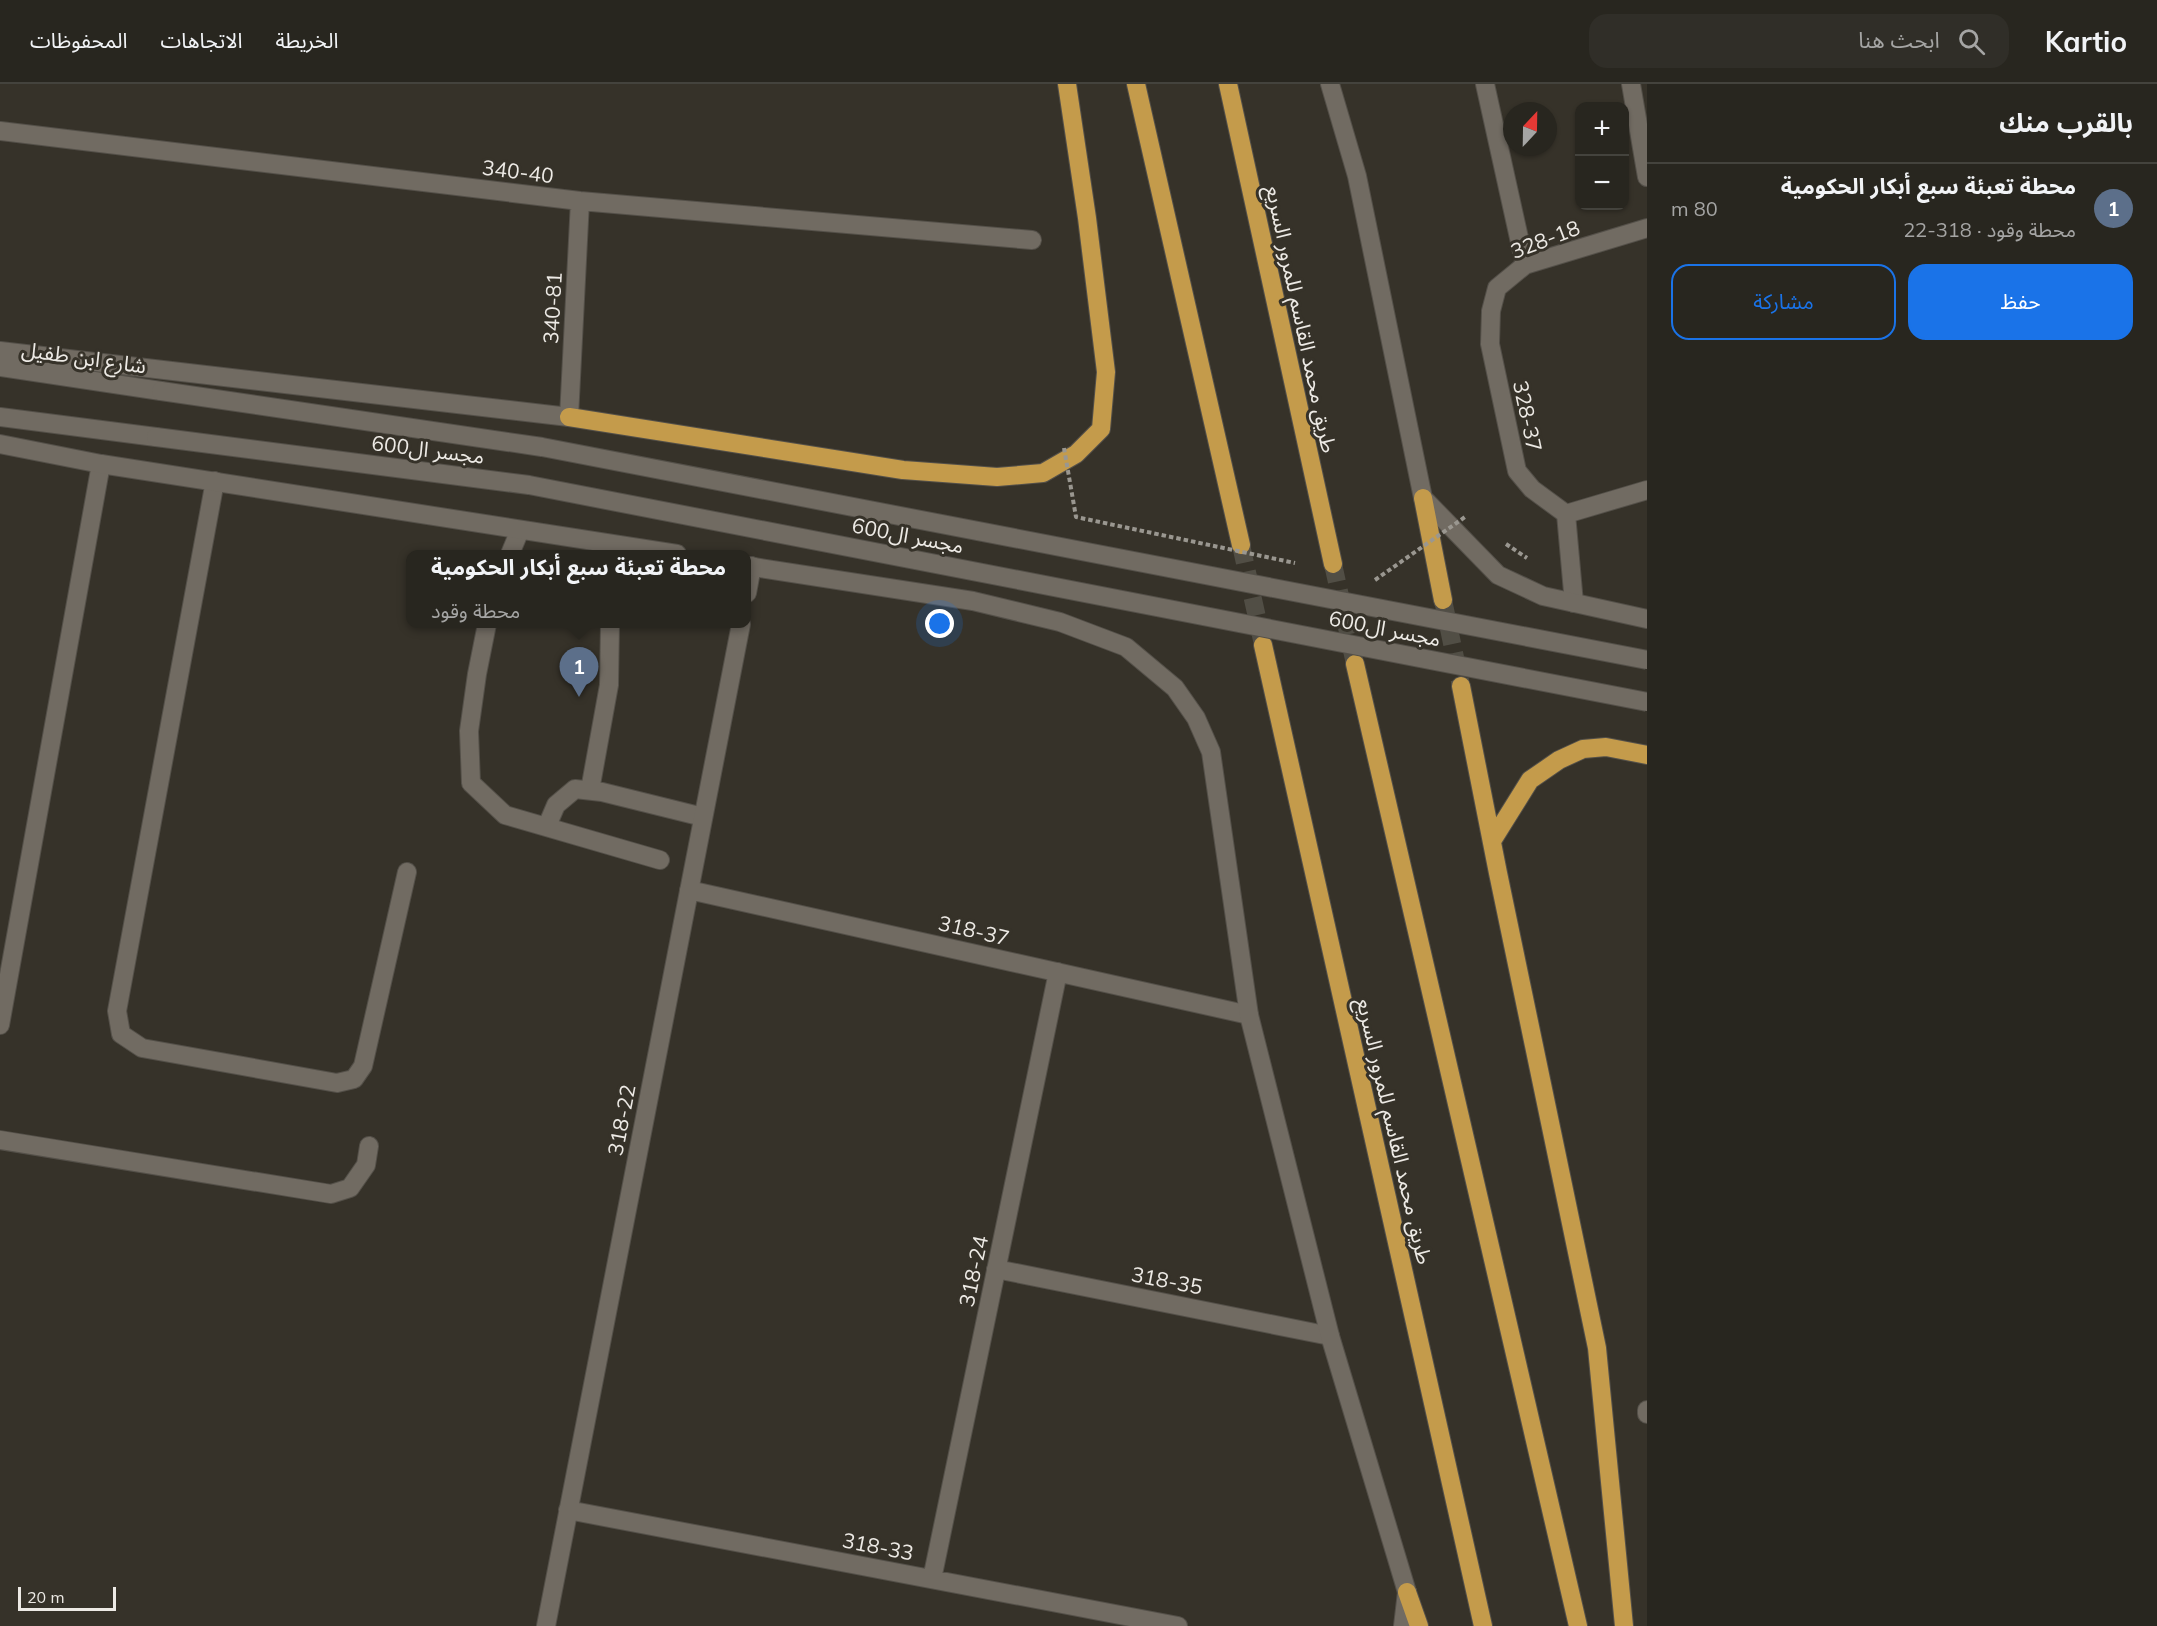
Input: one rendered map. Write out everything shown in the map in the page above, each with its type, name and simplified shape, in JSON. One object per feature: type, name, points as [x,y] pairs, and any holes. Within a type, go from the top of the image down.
[{"type":"highway","points":[[568,417],[903,470],[997,477],[1043,473],[1076,454],[1101,429],[1106,372],[1087,218],[1067,84]]},
{"type":"highway","points":[[1136,84],[1240,545]]},
{"type":"highway","name":"طريق محمد القاسم للمرور السريع","points":[[1227,84],[1333,564]]},
{"type":"highway","points":[[1423,498],[1443,600]]},
{"type":"highway","name":"طريق محمد القاسم للمرور السريع","points":[[1263,645],[1483,1626]]},
{"type":"highway","points":[[1355,664],[1578,1626]]},
{"type":"highway","points":[[1461,686],[1597,1348],[1624,1626]]},
{"type":"highway","points":[[1492,841],[1530,780],[1559,760],[1583,749],[1606,747],[1647,755]]},
{"type":"highway","points":[[1407,1592],[1419,1626]]},
{"type":"street","points":[[1330,84],[1357,176],[1423,498],[1498,575],[1543,596],[1647,619]]},
{"type":"street","points":[[1485,84],[1525,265]]},
{"type":"street","points":[[1631,84],[1647,177]]},
{"type":"street","name":"340-40","points":[[0,131],[580,201],[1032,240]]},
{"type":"street","name":"340-81","points":[[568,417],[580,201]]},
{"type":"street","name":"328-18","points":[[1497,288],[1525,265],[1647,228]]},
{"type":"street","name":"328-37","points":[[1497,288],[1491,311],[1490,344],[1517,471],[1532,489],[1566,514]]},
{"type":"street","points":[[0,351],[568,417]]},
{"type":"street","name":"شارع ابن طفيل","points":[[0,367],[162,391]]},
{"type":"street","name":"مجسر ال600","points":[[162,391],[542,447],[1647,660]]},
{"type":"street","name":"مجسر ال600","points":[[0,417],[528,485],[1647,702]]},
{"type":"street","points":[[0,444],[101,464],[520,530],[612,549]]},
{"type":"street","points":[[0,1025],[101,464]]},
{"type":"street","points":[[215,481],[117,1011],[121,1034],[142,1048],[338,1083],[354,1079],[363,1066],[407,872]]},
{"type":"street","points":[[1574,603],[1566,514],[1647,490]]},
{"type":"street","points":[[512,550],[520,530]]},
{"type":"street","points":[[751,566],[973,601],[1060,622],[1126,647],[1176,688],[1196,718],[1211,752],[1249,1015],[1330,1336],[1407,1592],[1403,1626]]},
{"type":"street","points":[[486,628],[469,731],[471,783],[505,815],[660,860]]},
{"type":"street","points":[[590,790],[609,685],[610,628]]},
{"type":"street","name":"318-22","points":[[546,1626],[740,628]]},
{"type":"street","points":[[547,826],[556,805],[575,789],[590,790],[703,817]]},
{"type":"street","name":"318-37","points":[[689,890],[1249,1015]]},
{"type":"street","name":"318-24","points":[[932,1579],[1058,972]]},
{"type":"street","points":[[0,1140],[331,1194],[350,1188],[366,1165],[369,1146]]},
{"type":"street","name":"318-35","points":[[996,1269],[1330,1336]]},
{"type":"street","name":"318-33","points":[[568,1510],[1179,1626]]},
{"type":"path","points":[[1064,448],[1077,517],[1295,563]]},
{"type":"path","points":[[1364,578],[1376,580],[1465,517]]},
{"type":"tunnel","points":[[1241,545],[1262,640]]},
{"type":"tunnel","points":[[1333,564],[1355,664]]},
{"type":"tunnel","points":[[1443,600],[1461,686]]},
{"type":"place","name":"محطة تعبئة سبع أبكار الحكومية","points":[[579,697]]}]
